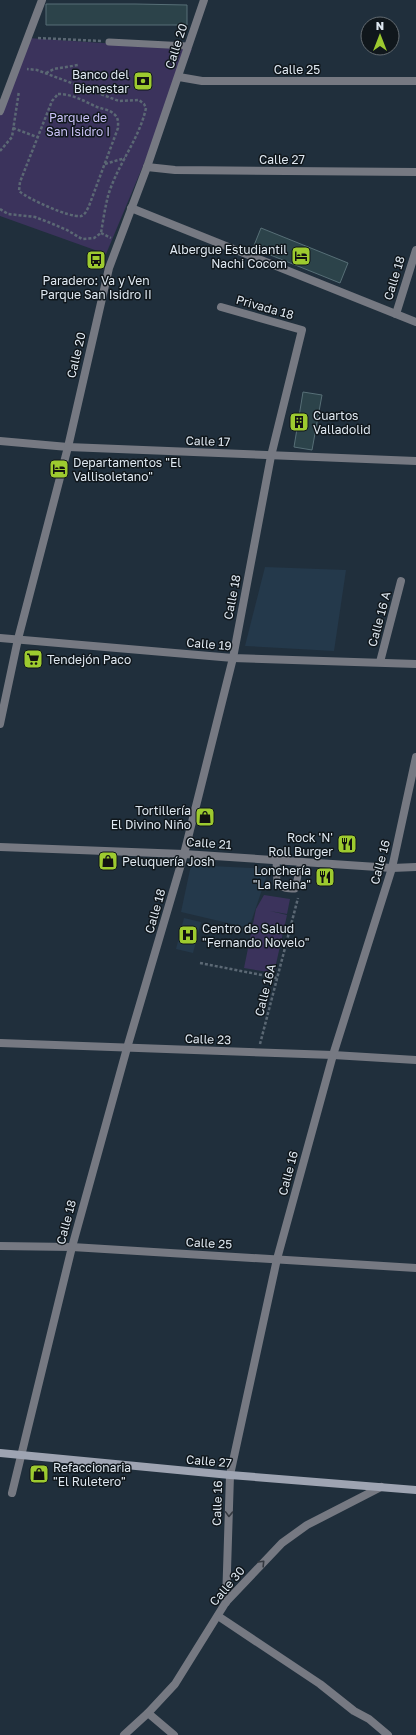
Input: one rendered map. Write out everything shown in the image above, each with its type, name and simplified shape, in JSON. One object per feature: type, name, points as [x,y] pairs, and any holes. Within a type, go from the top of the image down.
[{"type":"main road","name":"Calle 27","points":[[0,1453],[230,1475],[416,1490]]},
{"type":"street","points":[[0,110],[42,0]]},
{"type":"street","name":"Calle 20","points":[[0,724],[18,639],[68,447],[109,268],[179,77],[187,46],[204,0]]},
{"type":"street","name":"Calle 25","points":[[179,77],[202,81],[416,81]]},
{"type":"street","name":"Calle 27","points":[[147,167],[175,170],[416,172]]},
{"type":"street","points":[[131,208],[416,322]]},
{"type":"street","name":"Calle 18","points":[[396,314],[416,250]]},
{"type":"street","name":"Privada 18","points":[[221,307],[302,330]]},
{"type":"street","name":"Calle 18","points":[[12,1493],[72,1247],[127,1048],[184,854],[233,658],[271,456],[302,330]]},
{"type":"street","name":"Calle 17","points":[[0,442],[68,447],[416,461]]},
{"type":"street","name":"Calle 16 A","points":[[380,662],[401,581]]},
{"type":"street","name":"Calle 19","points":[[0,638],[233,658],[416,664]]},
{"type":"street","name":"Calle 16","points":[[226,1602],[230,1475],[277,1259],[333,1055],[392,868],[416,757]]},
{"type":"street","name":"Calle 21","points":[[0,847],[184,854],[392,868],[416,867]]},
{"type":"street","name":"Calle 23","points":[[0,1044],[258,1052],[416,1060]]},
{"type":"street","name":"Calle 25","points":[[0,1246],[72,1247],[416,1268]]},
{"type":"street","name":"Calle 30","points":[[124,1735],[148,1713],[175,1684],[226,1602],[282,1543],[314,1522],[381,1487]]},
{"type":"street","points":[[218,1616],[320,1684],[354,1711],[369,1719],[388,1735]]},
{"type":"street","points":[[148,1713],[174,1735]]},
{"type":"lane","points":[[109,42],[187,46]]},
{"type":"lane","points":[[276,860],[277,884],[288,889],[295,889],[301,862]]},
{"type":"path","points":[[28,37],[109,42]]},
{"type":"path","points":[[46,73],[54,69],[78,65]]},
{"type":"path","points":[[0,209],[8,214],[35,217],[67,230],[82,239],[94,238],[101,233],[108,196],[125,158],[136,141],[144,119],[146,108],[139,100],[119,101],[46,73],[27,68],[24,74]]},
{"type":"path","points":[[0,151],[12,137],[20,86]]},
{"type":"path","points":[[58,94],[64,94],[80,99],[115,114],[119,120],[118,128],[105,164],[84,215],[80,216],[67,214],[24,195],[19,191],[20,182],[37,138],[52,101],[58,94]]},
{"type":"path","points":[[13,128],[37,138]]},
{"type":"path","points":[[105,164],[125,158]]},
{"type":"path","name":"Calle 16A","points":[[258,1052],[299,893]]},
{"type":"path","points":[[200,963],[277,978]]},
{"type":"shaded area","points":[[265,567],[346,570],[334,651],[245,646]]},
{"type":"shaded area","points":[[191,865],[269,869],[249,928],[181,912]]},
{"type":"shaded area","name":"Centro de Salud \"Fernando Novelo\"","points":[[184,918],[201,922],[193,953],[176,949]]},
{"type":"green space","name":"Parque de San Isidro I","points":[[28,38],[192,49],[106,254],[0,216],[0,114]]},
{"type":"green space","points":[[264,895],[290,899],[287,914],[270,911],[287,915],[274,973],[244,968],[256,909]]},
{"type":"building","points":[[46,4],[187,5],[187,25],[46,25]]},
{"type":"building","name":"Banco del Bienestar","points":[[151,75],[152,86],[135,87],[134,76]]},
{"type":"building","name":"Albergue Estudiantil Nachi Cocom","points":[[261,228],[348,263],[340,283],[253,248]]},
{"type":"building","name":"Cuartos Valladolid","points":[[303,392],[322,395],[312,450],[294,447]]},
{"type":"place","name":"Banco del Bienestar","points":[[143,81]]},
{"type":"place","name":"Albergue Estudiantil Nachi Cocom","points":[[301,256]]},
{"type":"place","name":"Paradero: Va y Ven Parque San Isidro II","points":[[96,260]]},
{"type":"place","name":"Cuartos Valladolid","points":[[299,422]]},
{"type":"place","name":"Departamentos \"El Vallisoletano\"","points":[[59,469]]},
{"type":"place","name":"Tendejón Paco","points":[[33,659]]},
{"type":"place","name":"Tortillería El Divino Niño","points":[[205,817]]},
{"type":"place","name":"Rock 'N' Roll Burger","points":[[347,844]]},
{"type":"place","name":"Peluquería Josh","points":[[108,861]]},
{"type":"place","name":"Lonchería \"La Reina\"","points":[[325,877]]},
{"type":"place","name":"Centro de Salud \"Fernando Novelo\"","points":[[188,935]]},
{"type":"place","name":"Refaccionaria \"El Ruletero\"","points":[[39,1474]]}]
